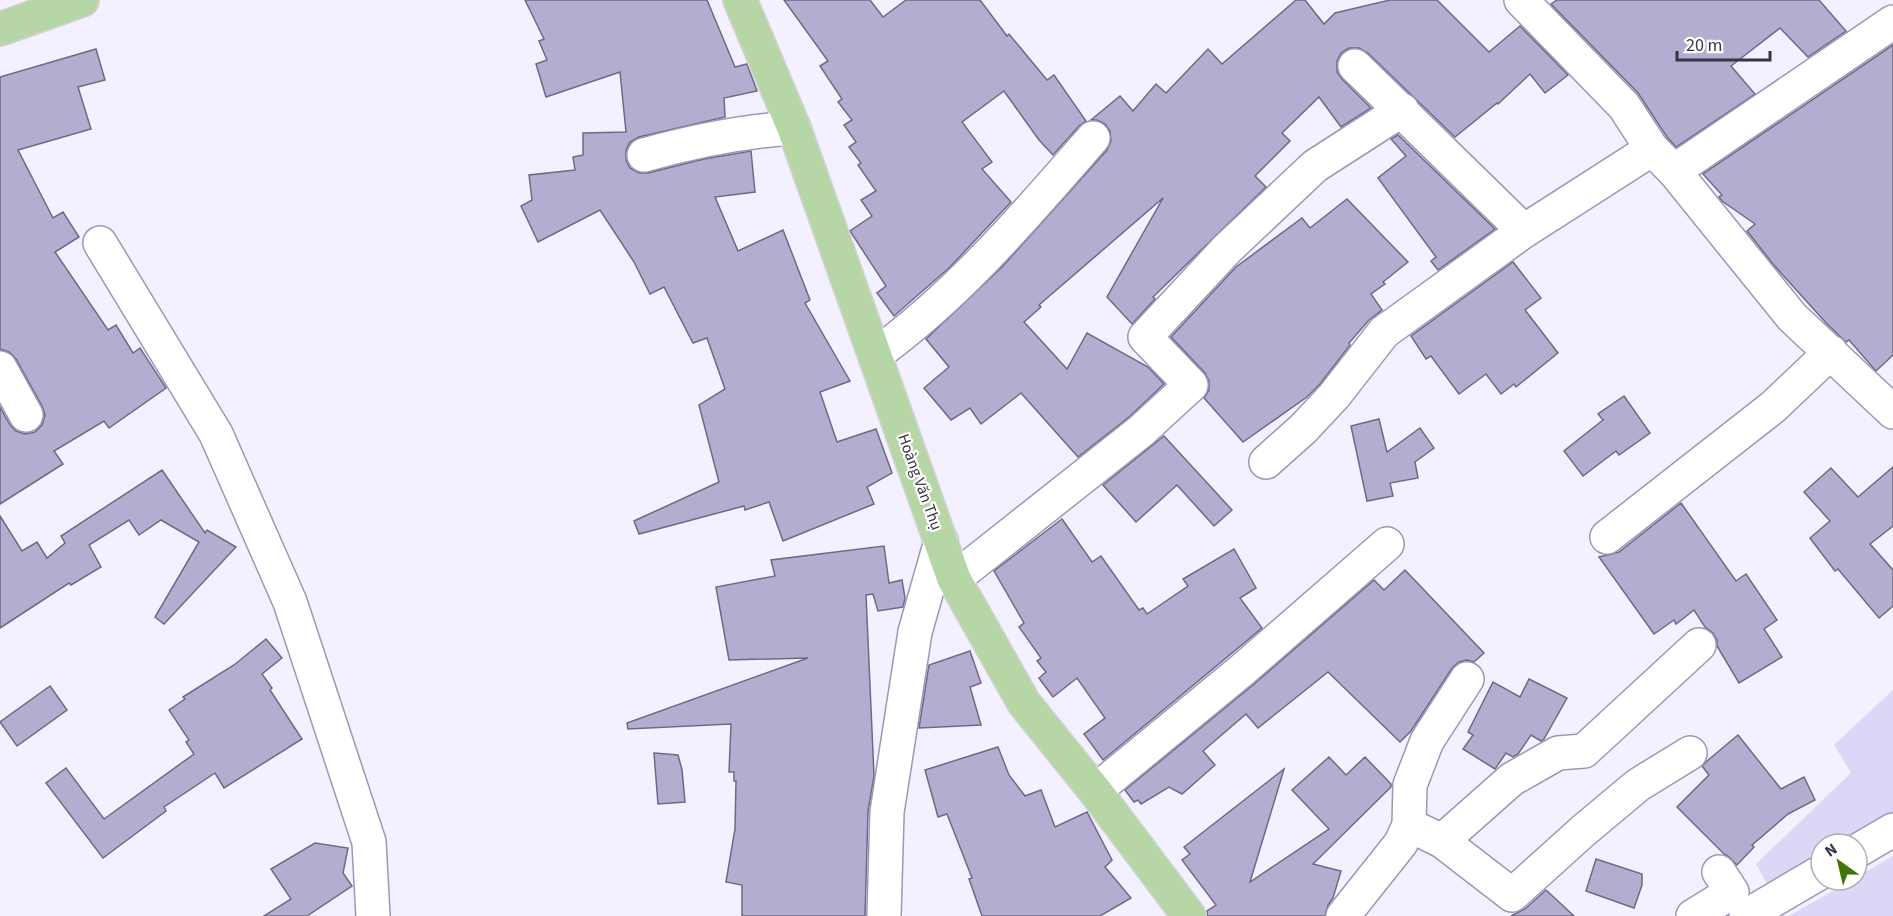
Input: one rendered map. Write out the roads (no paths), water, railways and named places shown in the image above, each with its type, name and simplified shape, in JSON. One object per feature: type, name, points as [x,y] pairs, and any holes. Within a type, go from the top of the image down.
[{"type":"main road","points":[[0,29],[72,2]]},
{"type":"main road","name":"Hoàng Văn Thụ","points":[[746,3],[794,128],[954,579],[1024,703],[1095,791],[1189,916]]},
{"type":"street","points":[[1521,0],[1624,106],[1663,160],[1792,317],[1893,412]]},
{"type":"street","points":[[1266,462],[1334,396],[1384,332],[1524,231],[1663,160],[1893,22]]},
{"type":"street","points":[[1355,66],[1524,231]]},
{"type":"street","points":[[954,579],[1141,431],[1191,385],[1145,337],[1227,249],[1315,166],[1401,110]]},
{"type":"street","points":[[644,155],[695,141],[758,130],[794,128]]},
{"type":"street","points":[[875,356],[912,329],[950,293],[1022,220],[1093,138]]},
{"type":"street","points":[[100,243],[216,434],[290,602],[369,842],[373,916]]},
{"type":"street","points":[[1607,537],[1773,406],[1830,352]]},
{"type":"street","points":[[0,368],[26,415]]},
{"type":"street","points":[[884,916],[887,812],[911,654],[941,541]]},
{"type":"street","points":[[1095,791],[1241,671],[1387,544]]},
{"type":"street","points":[[1442,841],[1512,779],[1558,753],[1584,751],[1699,645]]},
{"type":"street","points":[[1343,916],[1401,843],[1409,825],[1410,785],[1427,741],[1467,679]]},
{"type":"street","points":[[1409,825],[1442,841],[1512,895],[1638,785],[1690,753]]},
{"type":"street","points":[[1869,844],[1893,830]]},
{"type":"street","points":[[1694,916],[1732,892],[1719,872]]},
{"type":"street","points":[[1746,916],[1809,879]]}]
